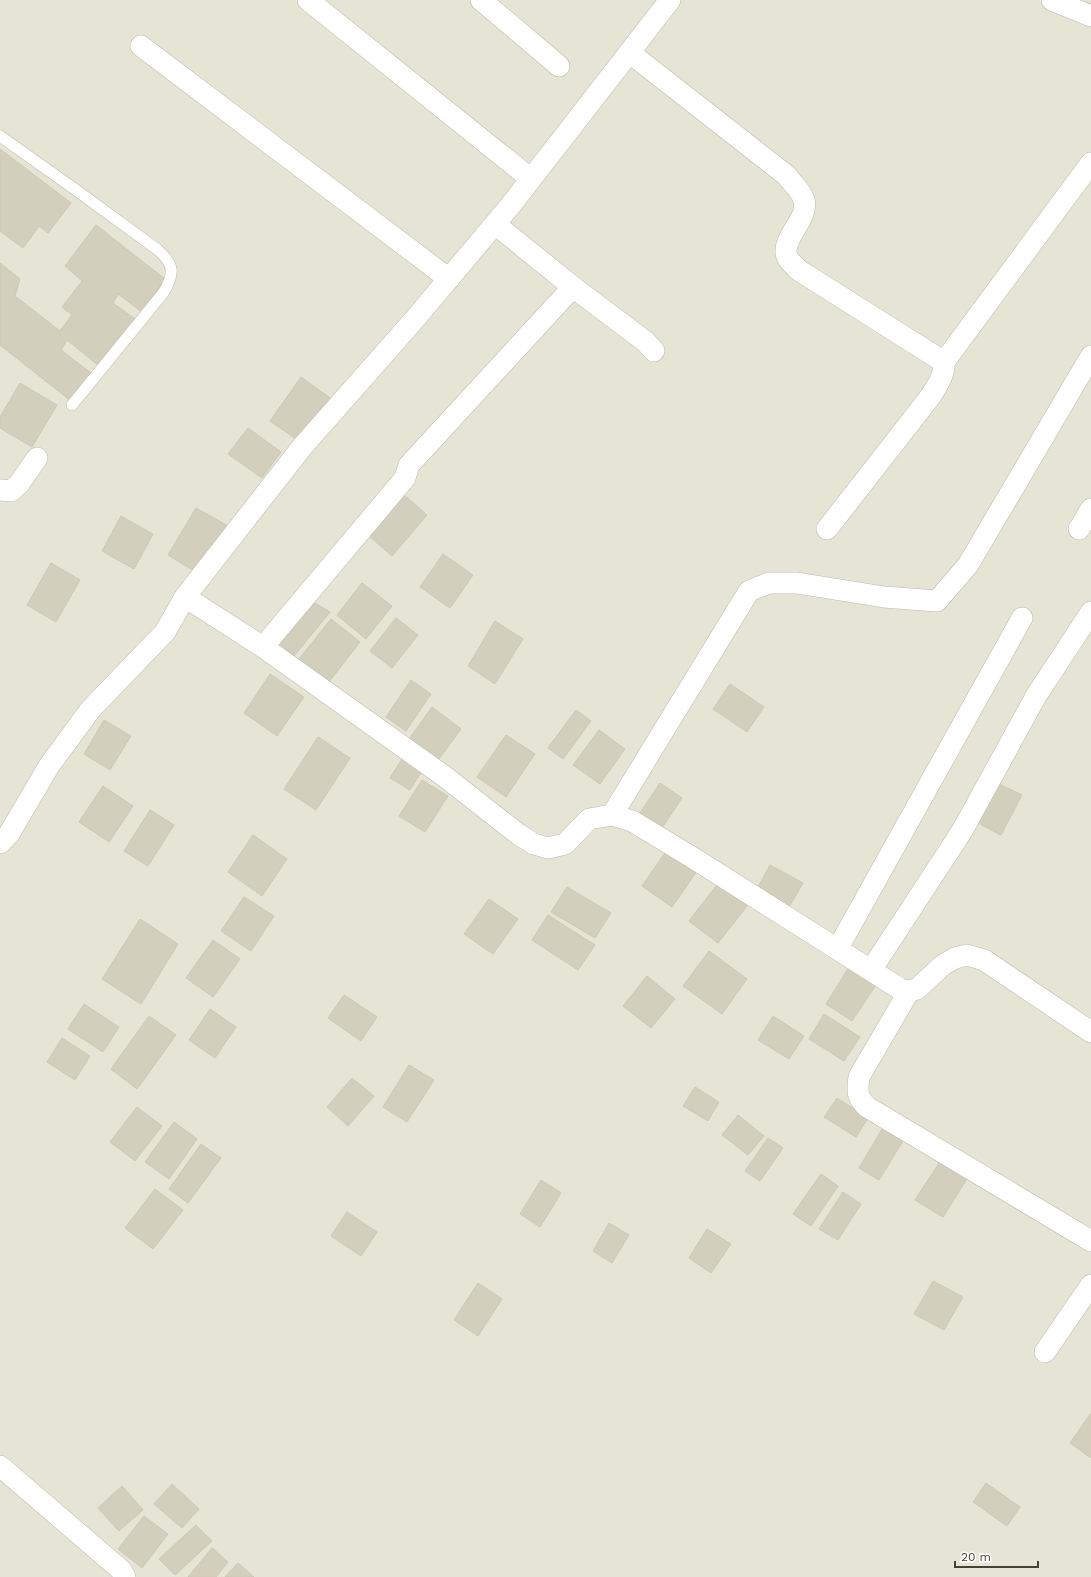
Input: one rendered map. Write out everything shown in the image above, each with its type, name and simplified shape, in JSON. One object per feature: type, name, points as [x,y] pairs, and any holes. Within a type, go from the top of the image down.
[{"type":"street","points":[[308,0],[531,179]]},
{"type":"street","points":[[481,0],[558,66]]},
{"type":"street","points":[[0,843],[9,834],[49,766],[90,710],[165,632],[185,597],[302,447],[414,320],[495,224],[670,0]]},
{"type":"street","points":[[1052,0],[1091,16]]},
{"type":"street","points":[[141,46],[449,279]]},
{"type":"street","points":[[630,53],[786,175],[800,192],[804,202],[804,211],[788,244],[786,253],[789,261],[800,271],[944,362]]},
{"type":"street","points":[[827,529],[930,397],[940,381],[945,369],[944,362],[1091,163]]},
{"type":"street","points":[[495,224],[573,287],[646,342],[654,351]]},
{"type":"street","points":[[263,647],[405,478],[409,466],[573,287]]},
{"type":"street","points":[[612,814],[749,592],[769,583],[797,583],[884,597],[936,601],[968,565],[1091,356]]},
{"type":"street","points":[[0,490],[11,491],[19,484],[37,458]]},
{"type":"street","points":[[1079,529],[1091,509]]},
{"type":"street","points":[[185,597],[263,647],[437,772],[518,834],[534,844],[548,848],[565,844],[589,819],[612,814],[632,821],[838,948],[902,990],[909,991],[917,989],[943,965],[955,958],[967,955],[984,960],[1091,1032]]},
{"type":"street","points":[[872,970],[962,831],[1036,696],[1091,612]]},
{"type":"street","points":[[838,948],[1022,618]]},
{"type":"street","points":[[909,991],[859,1077],[857,1090],[860,1100],[868,1107],[1091,1241]]},
{"type":"street","points":[[1045,1352],[1091,1285]]},
{"type":"street","points":[[0,1466],[129,1575]]},
{"type":"lane","points":[[0,136],[158,250],[166,257],[172,270],[171,279],[164,292],[72,405]]},
{"type":"shaded area","points":[[0,0],[1091,0],[1091,1577],[0,1577]]},
{"type":"building","points":[[0,149],[71,203],[48,233],[39,226],[23,248],[0,231]]},
{"type":"building","points":[[96,225],[165,279],[142,312],[118,294],[113,303],[135,319],[98,365],[67,340],[61,350],[91,373],[71,401],[0,345],[0,263],[20,279],[15,296],[60,331],[72,315],[62,307],[82,281],[65,266]]},
{"type":"building","points":[[301,377],[333,400],[302,443],[270,421]]},
{"type":"building","points":[[20,383],[57,405],[32,447],[0,428],[0,417]]},
{"type":"building","points":[[248,428],[281,452],[262,478],[228,454]]},
{"type":"building","points":[[403,494],[427,515],[392,556],[368,535]]},
{"type":"building","points":[[196,508],[230,527],[201,575],[168,555]]},
{"type":"building","points":[[121,516],[153,534],[134,569],[102,551]]},
{"type":"building","points":[[443,554],[473,575],[450,608],[420,587]]},
{"type":"building","points":[[51,563],[80,580],[56,622],[27,605]]},
{"type":"building","points":[[362,583],[392,606],[366,639],[337,615]]},
{"type":"building","points":[[315,603],[330,612],[294,656],[279,643]]},
{"type":"building","points":[[396,618],[418,635],[392,668],[370,651]]},
{"type":"building","points":[[331,619],[360,642],[325,687],[295,664]]},
{"type":"building","points":[[495,621],[523,639],[495,684],[468,666]]},
{"type":"building","points":[[270,674],[304,697],[277,736],[244,713]]},
{"type":"building","points":[[411,680],[431,694],[406,731],[386,717]]},
{"type":"building","points":[[730,684],[764,707],[747,732],[713,709]]},
{"type":"building","points":[[432,707],[461,729],[436,763],[407,742]]},
{"type":"building","points":[[576,710],[591,721],[563,759],[548,748]]},
{"type":"building","points":[[104,720],[131,736],[110,770],[84,754]]},
{"type":"building","points":[[599,730],[625,749],[600,784],[573,765]]},
{"type":"building","points":[[506,735],[535,754],[506,797],[477,777]]},
{"type":"building","points":[[318,737],[350,758],[316,810],[284,789]]},
{"type":"building","points":[[405,754],[425,766],[410,790],[390,778]]},
{"type":"building","points":[[422,780],[448,796],[425,832],[399,816]]},
{"type":"building","points":[[660,783],[682,798],[660,831],[638,816]]},
{"type":"building","points":[[999,784],[1022,795],[1001,835],[978,823]]},
{"type":"building","points":[[103,786],[133,806],[109,842],[79,822]]},
{"type":"building","points":[[150,810],[174,825],[148,866],[124,851]]},
{"type":"building","points":[[253,835],[287,859],[262,896],[228,872]]},
{"type":"building","points":[[667,850],[697,871],[672,907],[642,886]]},
{"type":"building","points":[[770,865],[803,883],[789,907],[757,889]]},
{"type":"building","points":[[722,878],[751,901],[718,943],[689,921]]},
{"type":"building","points":[[567,887],[611,913],[595,938],[551,912]]},
{"type":"building","points":[[244,897],[274,916],[251,951],[221,931]]},
{"type":"building","points":[[489,899],[518,919],[493,954],[464,934]]},
{"type":"building","points":[[548,915],[595,945],[578,970],[532,940]]},
{"type":"building","points":[[140,919],[178,944],[141,1004],[102,979]]},
{"type":"building","points":[[213,940],[240,959],[213,997],[186,978]]},
{"type":"building","points":[[709,951],[747,979],[722,1014],[683,986]]},
{"type":"building","points":[[851,964],[878,982],[852,1021],[826,1004]]},
{"type":"building","points":[[647,976],[675,999],[651,1028],[623,1006]]},
{"type":"building","points":[[344,995],[377,1017],[361,1041],[328,1018]]},
{"type":"building","points":[[84,1004],[119,1027],[103,1052],[68,1029]]},
{"type":"building","points":[[210,1009],[236,1027],[215,1058],[189,1040]]},
{"type":"building","points":[[824,1014],[860,1037],[844,1061],[809,1039]]},
{"type":"building","points":[[149,1016],[176,1035],[137,1089],[111,1069]]},
{"type":"building","points":[[773,1016],[804,1036],[789,1059],[758,1040]]},
{"type":"building","points":[[62,1038],[90,1056],[75,1080],[47,1062]]},
{"type":"building","points":[[409,1065],[434,1080],[407,1122],[383,1107]]},
{"type":"building","points":[[352,1078],[374,1096],[348,1126],[327,1107]]},
{"type":"building","points":[[695,1087],[719,1102],[708,1121],[683,1106]]},
{"type":"building","points":[[837,1098],[868,1118],[856,1137],[824,1117]]},
{"type":"building","points":[[137,1107],[162,1126],[135,1161],[110,1142]]},
{"type":"building","points":[[738,1115],[764,1136],[748,1155],[722,1135]]},
{"type":"building","points":[[174,1122],[197,1139],[169,1179],[145,1162]]},
{"type":"building","points":[[885,1124],[906,1136],[879,1180],[859,1168]]},
{"type":"building","points":[[768,1138],[783,1148],[760,1181],[745,1171]]},
{"type":"building","points":[[201,1144],[221,1158],[188,1203],[169,1189]]},
{"type":"building","points":[[943,1157],[970,1174],[943,1217],[915,1200]]},
{"type":"building","points":[[821,1174],[838,1186],[811,1226],[793,1214]]},
{"type":"building","points":[[541,1180],[561,1193],[540,1227],[520,1214]]},
{"type":"building","points":[[155,1189],[183,1210],[153,1249],[125,1228]]},
{"type":"building","points":[[843,1192],[861,1204],[838,1240],[819,1229]]},
{"type":"building","points":[[347,1212],[377,1232],[361,1256],[331,1236]]},
{"type":"building","points":[[609,1223],[629,1235],[612,1263],[593,1251]]},
{"type":"building","points":[[707,1229],[731,1244],[711,1273],[689,1258]]},
{"type":"building","points":[[933,1281],[963,1297],[944,1330],[914,1314]]},
{"type":"building","points":[[478,1283],[502,1299],[478,1336],[454,1320]]},
{"type":"building","points":[[1091,1413],[1091,1458],[1070,1443]]},
{"type":"building","points":[[986,1483],[1020,1507],[1007,1526],[973,1502]]},
{"type":"building","points":[[172,1484],[199,1509],[182,1528],[154,1504]]},
{"type":"building","points":[[122,1486],[143,1510],[119,1531],[98,1508]]},
{"type":"building","points":[[144,1516],[168,1534],[142,1568],[118,1549]]},
{"type":"building","points":[[196,1525],[212,1541],[175,1575],[159,1559]]},
{"type":"building","points":[[212,1548],[228,1562],[216,1577],[188,1577]]},
{"type":"building","points":[[238,1563],[254,1577],[225,1577]]}]
